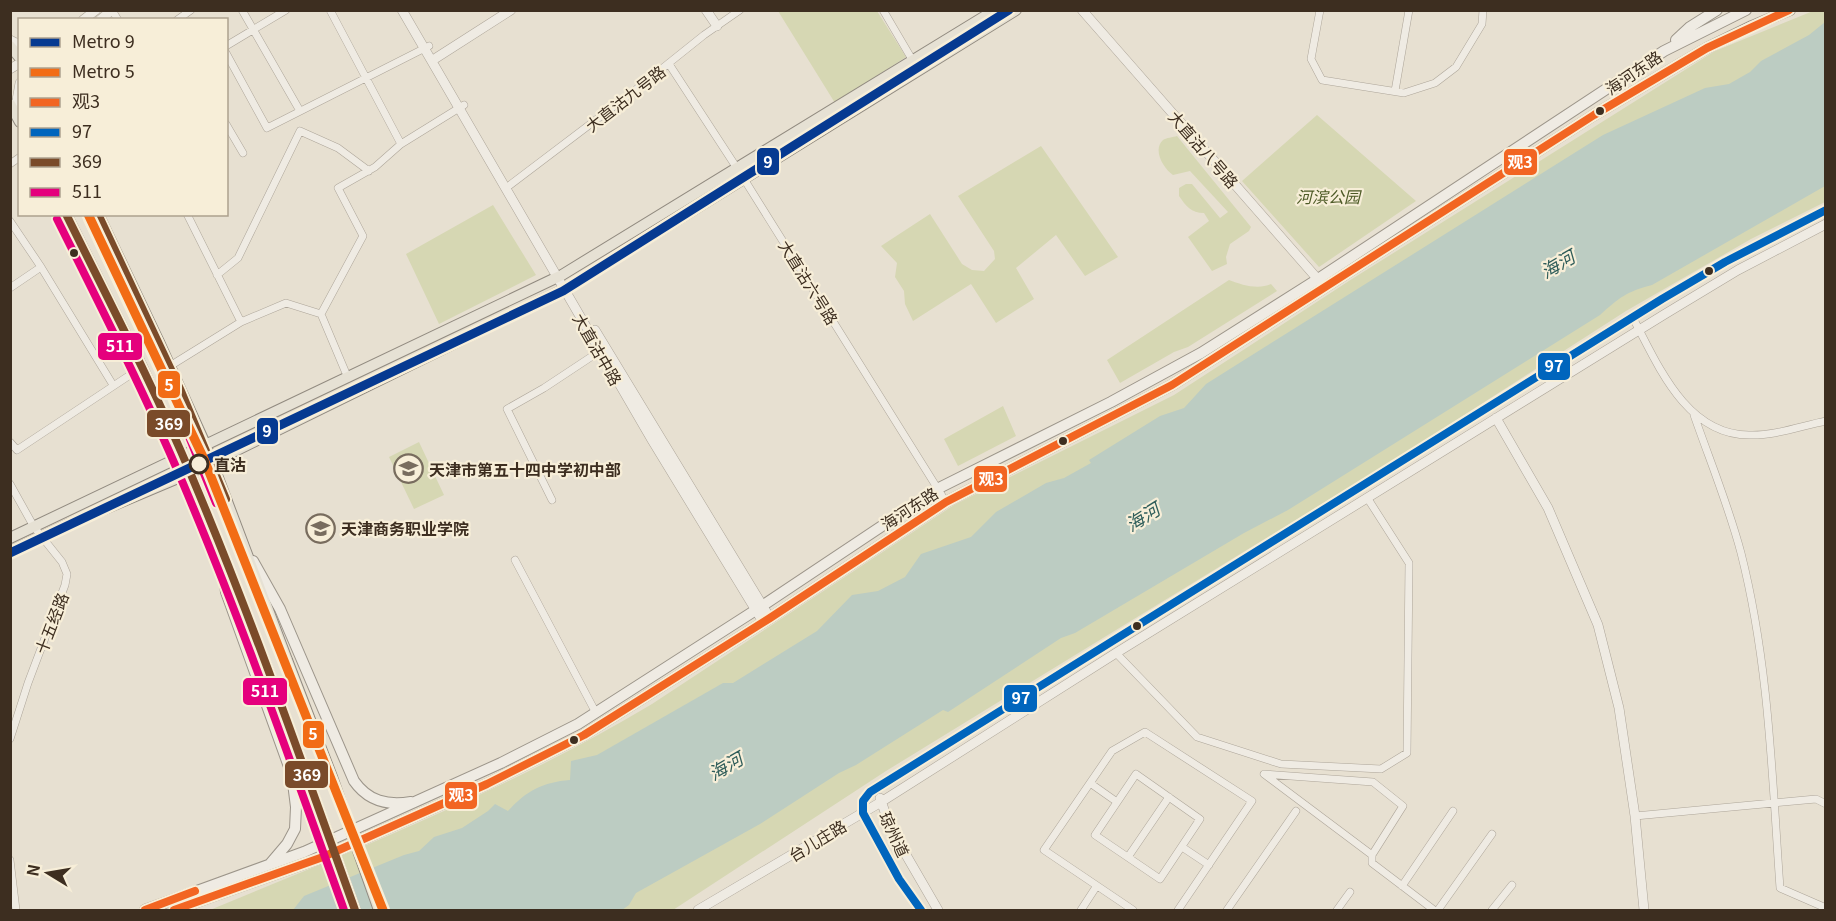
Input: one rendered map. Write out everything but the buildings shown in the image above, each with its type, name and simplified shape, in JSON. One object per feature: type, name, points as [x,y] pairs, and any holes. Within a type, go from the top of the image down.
[{"type":"main road","points":[[10,538],[560,277],[995,10]]},
{"type":"main road","points":[[10,552],[190,473],[566,288],[1016,10]]},
{"type":"main road","points":[[1664,51],[1690,27],[1717,10]]},
{"type":"main road","name":"海河东路","points":[[174,910],[323,857],[487,784],[585,735],[946,502],[1172,385],[1664,51],[1746,10]]},
{"type":"main road","name":"海河东路","points":[[145,910],[304,852],[501,763],[596,713],[939,488],[1170,371],[1321,284],[1707,48],[1790,10]]},
{"type":"main road","points":[[10,104],[18,118]]},
{"type":"main road","points":[[67,216],[142,367],[220,544],[355,910]]},
{"type":"main road","points":[[99,216],[206,446],[332,777],[379,910]]},
{"type":"main road","points":[[220,544],[226,592],[292,775],[297,807],[295,829],[287,844],[270,864]]},
{"type":"main road","points":[[243,545],[280,609],[354,782],[361,792],[380,802],[400,804],[423,800]]},
{"type":"street","points":[[242,10],[300,111]]},
{"type":"street","points":[[228,45],[286,10]]},
{"type":"street","points":[[330,10],[401,144]]},
{"type":"street","name":"大直沽中路","points":[[402,10],[436,58],[461,107],[510,185],[566,288],[766,620]]},
{"type":"street","name":"大直沽中路","points":[[409,10],[427,47],[560,277]]},
{"type":"street","points":[[436,58],[511,10]]},
{"type":"street","points":[[706,10],[717,26]]},
{"type":"street","name":"大直沽九号路","points":[[510,185],[740,10]]},
{"type":"street","points":[[883,10],[913,61]]},
{"type":"street","name":"大直沽八号路","points":[[1082,10],[1321,284]]},
{"type":"street","points":[[1320,10],[1311,59],[1322,80],[1404,93],[1435,83],[1456,68],[1482,24],[1483,10]]},
{"type":"street","points":[[1395,91],[1409,10]]},
{"type":"street","points":[[228,57],[267,128],[427,47]]},
{"type":"street","name":"大直沽六号路","points":[[669,64],[744,179],[946,502]]},
{"type":"street","points":[[321,314],[363,236],[338,188],[369,171],[401,144],[461,107]]},
{"type":"street","points":[[228,127],[243,153]]},
{"type":"street","points":[[217,275],[238,258],[300,131],[338,148],[369,171]]},
{"type":"street","points":[[877,788],[1633,318],[1725,262],[1826,210]]},
{"type":"street","points":[[188,216],[241,322]]},
{"type":"street","points":[[10,221],[113,385]]},
{"type":"street","name":"台儿庄路","points":[[698,910],[713,907],[1116,653],[1639,330],[1738,270],[1826,224]]},
{"type":"street","points":[[10,288],[41,267]]},
{"type":"street","points":[[170,366],[241,322],[286,303],[321,314],[348,378]]},
{"type":"street","points":[[1633,318],[1678,397],[1695,415],[1712,427],[1737,435],[1750,436],[1826,421]]},
{"type":"street","points":[[552,500],[507,409],[544,388],[602,349]]},
{"type":"street","points":[[10,442],[17,450],[142,367]]},
{"type":"street","points":[[1695,415],[1740,553],[1760,653],[1772,757],[1780,888],[1826,908]]},
{"type":"street","points":[[1496,418],[1548,508],[1598,625],[1619,708],[1635,816],[1644,910]]},
{"type":"street","name":"十五经路","points":[[10,484],[34,526],[62,562],[67,574],[10,739]]},
{"type":"street","points":[[1116,653],[1197,737],[1281,764],[1381,769],[1407,753],[1409,563],[1368,499]]},
{"type":"street","points":[[515,560],[596,713]]},
{"type":"street","points":[[1133,910],[1044,850],[1113,751],[1145,732],[1252,801],[1178,910]]},
{"type":"street","points":[[1136,774],[1200,819],[1160,879],[1095,835],[1117,802],[1136,774]]},
{"type":"street","points":[[1372,855],[1264,774],[1373,782],[1403,806],[1372,855],[1372,863],[1436,910],[1492,834]]},
{"type":"street","points":[[1090,783],[1117,802]]},
{"type":"street","name":"琼州道","points":[[921,910],[899,879],[863,813],[865,797],[877,788],[891,829],[938,910]]},
{"type":"street","points":[[1128,857],[1169,797]]},
{"type":"street","points":[[1635,816],[1816,799],[1826,804]]},
{"type":"street","points":[[1227,910],[1296,811]]},
{"type":"street","points":[[1402,886],[1453,811]]},
{"type":"street","points":[[1182,847],[1209,865]]},
{"type":"street","points":[[10,860],[16,910]]},
{"type":"street","points":[[1492,910],[1512,885]]},
{"type":"street","points":[[1081,910],[1096,887]]},
{"type":"street","points":[[1337,910],[1350,892]]},
{"type":"green space","points":[[778,11],[877,11],[906,57],[835,103]]},
{"type":"green space","points":[[1813,11],[1825,11],[1825,202],[1751,239],[1626,311],[1405,453],[886,771],[673,910],[210,910],[435,815],[545,763],[599,734],[652,704],[954,505],[1174,395],[1352,279],[1715,51]]},
{"type":"green space","name":"河滨公园","points":[[1317,115],[1416,201],[1319,267],[1242,181]]},
{"type":"green space","points":[[1177,136],[1251,227],[1249,231],[1230,244],[1226,257],[1227,264],[1212,271],[1188,237],[1209,221],[1204,213],[1196,212],[1187,206],[1179,196],[1179,188],[1192,184],[1220,218],[1228,212],[1190,171],[1173,175],[1163,164],[1159,154],[1160,144],[1164,139]]},
{"type":"green space","points":[[1041,146],[1118,257],[1085,276],[1056,235],[1016,268],[1034,299],[996,323],[971,284],[913,321],[905,304],[904,291],[895,277],[897,263],[881,246],[930,214],[962,264],[972,270],[984,271],[995,259],[994,251],[958,196]]},
{"type":"green space","points":[[493,205],[536,275],[439,324],[406,254]]},
{"type":"green space","points":[[1229,280],[1255,287],[1271,284],[1277,291],[1188,347],[1174,352],[1120,383],[1107,360]]},
{"type":"green space","points":[[1003,406],[1016,436],[958,466],[944,439]]},
{"type":"green space","points":[[419,442],[444,495],[414,509],[389,457]]},
{"type":"water","name":"海河","points":[[1825,22],[1825,186],[1652,285],[1624,296],[1600,315],[1288,510],[1244,533],[1075,633],[1061,638],[948,712],[943,710],[760,824],[636,893],[629,905],[622,910],[293,910],[304,896],[419,851],[434,837],[462,828],[495,804],[508,811],[521,798],[543,785],[570,780],[571,761],[597,755],[723,683],[733,683],[817,631],[852,595],[878,591],[905,577],[921,554],[971,537],[996,512],[1046,483],[1064,478],[1091,463],[1089,460],[1160,416],[1184,408],[1206,384],[1603,135],[1705,88],[1729,84],[1750,72],[1761,61],[1809,35]]},
{"type":"metro line","name":"9","points":[[10,553],[563,291],[1009,10]]},
{"type":"metro line","name":"5","points":[[89,216],[204,459],[383,910]]},
{"type":"transit line","name":"观3","points":[[174,910],[323,857],[487,784],[584,735],[770,618],[946,502],[1172,385],[1594,115],[1707,48],[1789,10]]},
{"type":"transit line","name":"97","points":[[921,910],[899,879],[863,813],[863,801],[870,792],[1662,299],[1725,262],[1826,210]]},
{"type":"transit line","name":"369","points":[[67,216],[147,377],[214,530],[256,638],[355,910]]},
{"type":"transit line","name":"369","points":[[99,216],[181,391],[226,499]]},
{"type":"transit line","name":"511","points":[[57,219],[182,481],[266,694],[344,910]]},
{"type":"transit line","name":"511","points":[[89,219],[172,395],[216,503]]},
{"type":"transit line","name":"观3","points":[[145,910],[195,891]]},
{"type":"place","name":"直沽","points":[[199,464]]},
{"type":"place","name":"天津市第五十四中学初中部","points":[[408,469]]},
{"type":"place","name":"天津商务职业学院","points":[[320,528]]}]
